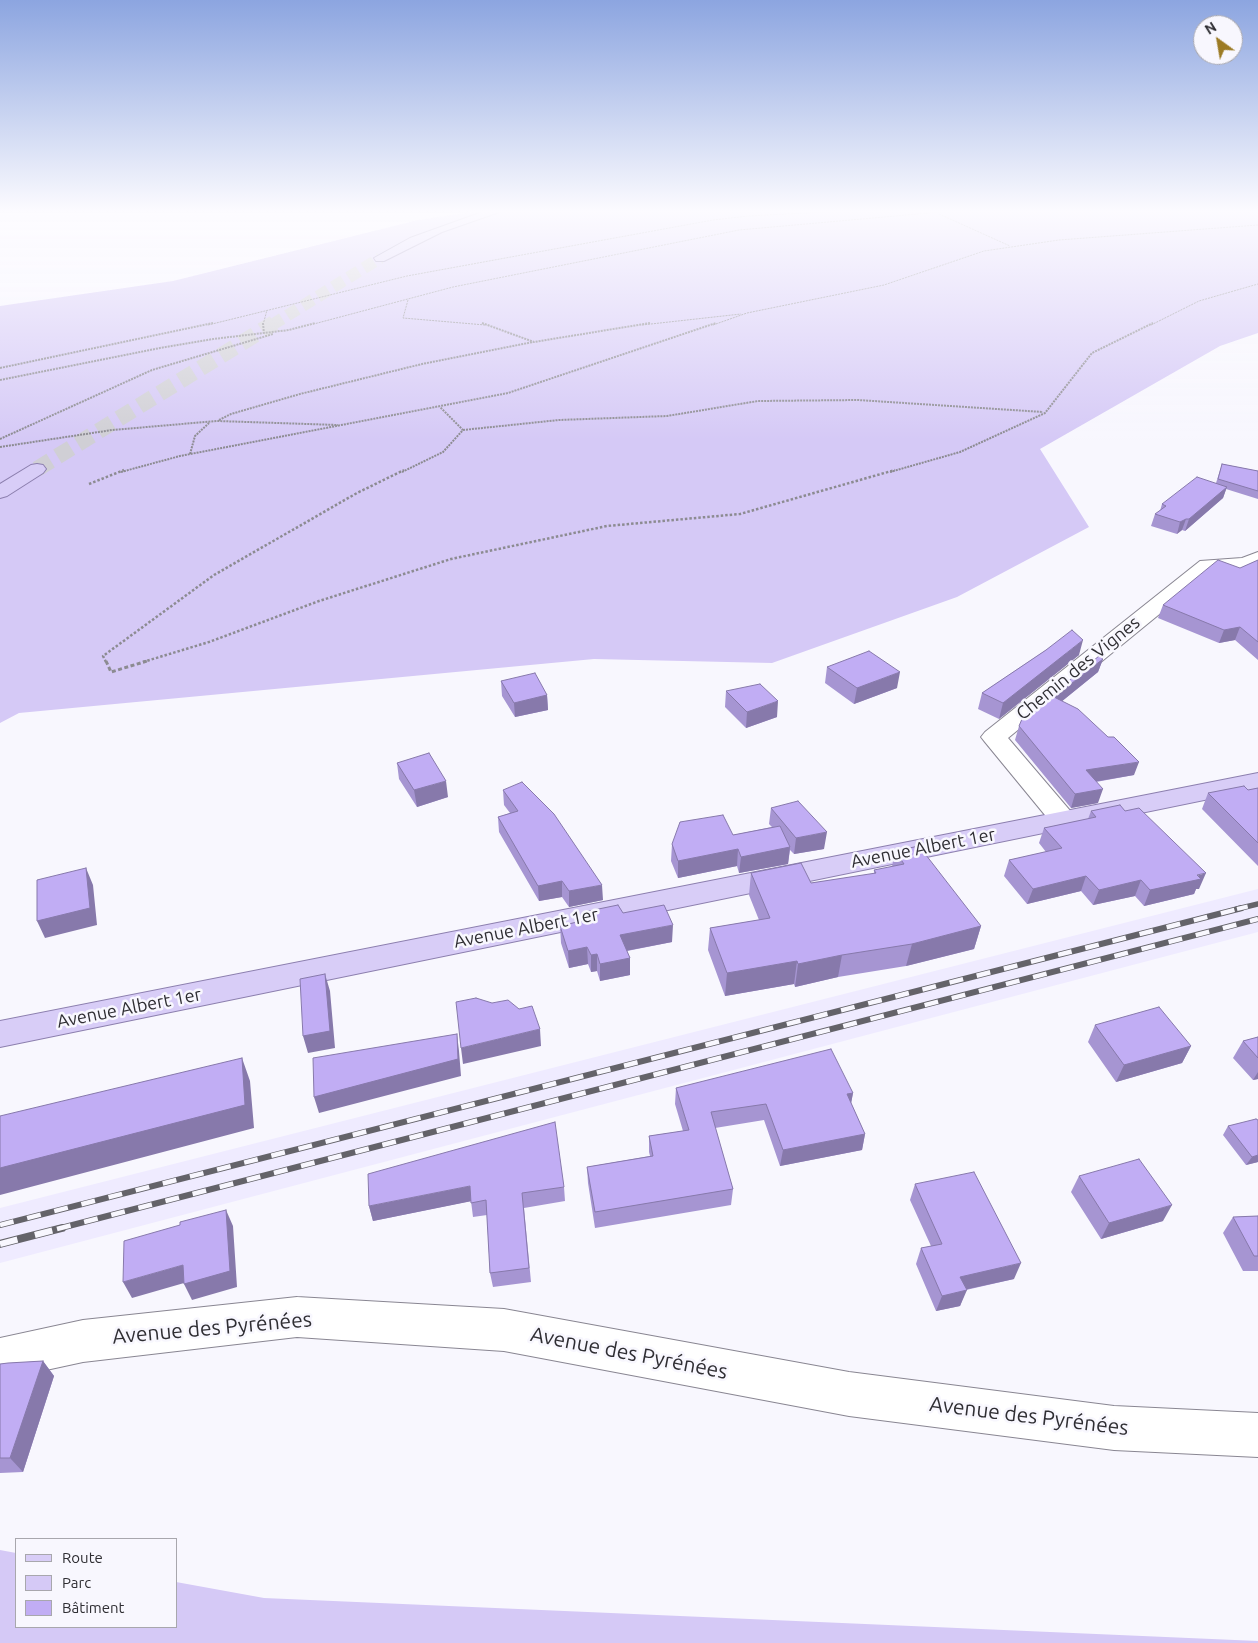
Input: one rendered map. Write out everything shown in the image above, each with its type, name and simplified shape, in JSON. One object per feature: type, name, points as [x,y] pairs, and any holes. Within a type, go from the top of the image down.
[{"type":"main road","points":[[0,492],[37,469]]},
{"type":"main road","name":"Avenue Albert 1er","points":[[0,1034],[1258,781]]},
{"type":"street","name":"Chemin des Vignes","points":[[1064,820],[994,737],[1207,565],[1245,564],[1258,558]]},
{"type":"street","name":"Avenue des Pyrénées","points":[[0,1359],[83,1340],[297,1317],[504,1330],[849,1394],[1114,1428],[1258,1435]]},
{"type":"path","points":[[0,368],[173,333],[363,287]]},
{"type":"path","points":[[0,439],[152,370],[198,354],[264,335],[455,287]]},
{"type":"path","points":[[217,421],[231,414],[300,394],[422,364],[534,342],[658,322],[746,313],[876,287]]},
{"type":"path","points":[[1045,413],[955,405],[858,400],[758,401],[667,416],[559,420],[463,430],[443,452],[357,493],[214,575],[103,656],[111,672],[209,642],[319,601],[451,559],[607,526],[740,514],[960,452],[1045,413],[1092,353],[1199,301],[1249,287]]},
{"type":"path","points":[[408,299],[403,318],[481,323],[534,342]]},
{"type":"path","points":[[264,335],[263,324],[266,310]]},
{"type":"path","points":[[89,484],[128,470],[180,456],[508,393],[746,313]]},
{"type":"path","points":[[0,380],[160,348],[213,339],[264,335]]},
{"type":"path","points":[[440,407],[463,430]]},
{"type":"path","points":[[0,447],[112,430],[217,421],[343,425]]},
{"type":"path","points":[[180,456],[191,454],[191,445],[196,436],[209,422]]},
{"type":"shaded area","points":[[1258,889],[1258,932],[0,1263],[0,1208]]},
{"type":"green space","points":[[134,287],[1258,287],[1258,333],[1220,346],[1040,449],[1089,527],[957,597],[772,663],[594,659],[19,713],[0,723],[0,306]]},
{"type":"green space","points":[[0,1550],[15,1553],[15,1628],[178,1628],[178,1582],[264,1598],[1258,1641],[1258,1643],[0,1643]]},
{"type":"building","points":[[1222,464],[1258,471],[1258,491],[1218,479]]},
{"type":"building","points":[[1197,477],[1227,487],[1189,519],[1180,522],[1155,514],[1166,506],[1162,504]]},
{"type":"building","points":[[1218,560],[1240,568],[1258,560],[1258,642],[1240,627],[1224,630],[1163,605]]},
{"type":"building","points":[[1072,630],[1083,640],[1003,703],[982,693],[1046,650]]},
{"type":"building","points":[[869,651],[900,672],[857,688],[827,667]]},
{"type":"building","points":[[1099,656],[1103,659],[1054,697],[1078,709],[1108,737],[1114,737],[1139,762],[1086,770],[1103,789],[1075,794],[1019,726],[1022,719]]},
{"type":"building","points":[[535,673],[547,695],[514,703],[501,681]]},
{"type":"building","points":[[760,684],[778,701],[747,712],[726,691]]},
{"type":"building","points":[[429,753],[446,781],[414,790],[397,763]]},
{"type":"building","points":[[522,782],[554,814],[602,885],[569,891],[562,881],[538,886],[498,817],[518,811],[503,790]]},
{"type":"building","points":[[1244,786],[1248,790],[1258,788],[1258,843],[1208,793]]},
{"type":"building","points":[[798,801],[827,832],[796,838],[771,808]]},
{"type":"building","points":[[1120,805],[1125,811],[1139,808],[1206,873],[1197,875],[1201,879],[1150,890],[1141,880],[1099,890],[1086,876],[1033,889],[1009,860],[1062,848],[1044,828],[1096,817],[1091,811]]},
{"type":"building","points":[[723,815],[733,835],[780,826],[790,847],[741,857],[738,849],[678,861],[672,844],[680,822]]},
{"type":"building","points":[[919,846],[981,926],[912,944],[798,964],[797,961],[727,973],[710,928],[770,918],[751,873],[801,863],[811,883],[876,873],[874,870],[904,864],[895,851]]},
{"type":"building","points":[[86,868],[90,908],[37,921],[37,880]]},
{"type":"building","points":[[618,905],[623,913],[664,905],[673,925],[620,935],[630,958],[600,964],[597,954],[591,955],[587,947],[568,951],[560,926],[590,919],[584,912]]},
{"type":"building","points":[[325,974],[330,1031],[303,1036],[300,979]]},
{"type":"building","points":[[476,998],[492,1003],[508,1000],[519,1009],[532,1006],[540,1029],[461,1048],[456,1002]]},
{"type":"building","points":[[1159,1007],[1191,1046],[1124,1065],[1095,1025]]},
{"type":"building","points":[[457,1034],[458,1059],[314,1097],[313,1058]]},
{"type":"building","points":[[1258,1037],[1258,1058],[1243,1041]]},
{"type":"building","points":[[831,1049],[853,1093],[847,1094],[865,1134],[783,1150],[766,1104],[711,1112],[733,1189],[595,1212],[587,1167],[653,1156],[649,1136],[689,1130],[676,1088]]},
{"type":"building","points":[[242,1058],[245,1105],[0,1168],[0,1116]]},
{"type":"building","points":[[1258,1120],[1258,1155],[1252,1157],[1228,1126]]},
{"type":"building","points":[[555,1122],[564,1187],[522,1193],[529,1268],[490,1273],[486,1200],[471,1203],[470,1186],[369,1206],[368,1174]]},
{"type":"building","points":[[1139,1159],[1172,1205],[1109,1223],[1079,1176]]},
{"type":"building","points":[[974,1172],[1021,1263],[960,1277],[967,1290],[942,1296],[921,1248],[942,1244],[915,1184]]},
{"type":"building","points":[[226,1210],[230,1271],[184,1284],[183,1265],[123,1282],[124,1241],[180,1225],[180,1222]]},
{"type":"building","points":[[1258,1216],[1258,1256],[1254,1256],[1233,1217]]},
{"type":"building","points":[[43,1361],[10,1458],[0,1458],[0,1364]]},
{"type":"tunnel","points":[[272,325],[334,287]]},
{"type":"tunnel","points":[[37,469],[274,323]]},
{"type":"railway","points":[[1237,909],[1258,904]]},
{"type":"railway","points":[[0,1225],[1242,908]]},
{"type":"railway","points":[[57,1229],[1258,919]]},
{"type":"railway","points":[[0,1244],[62,1228]]}]
